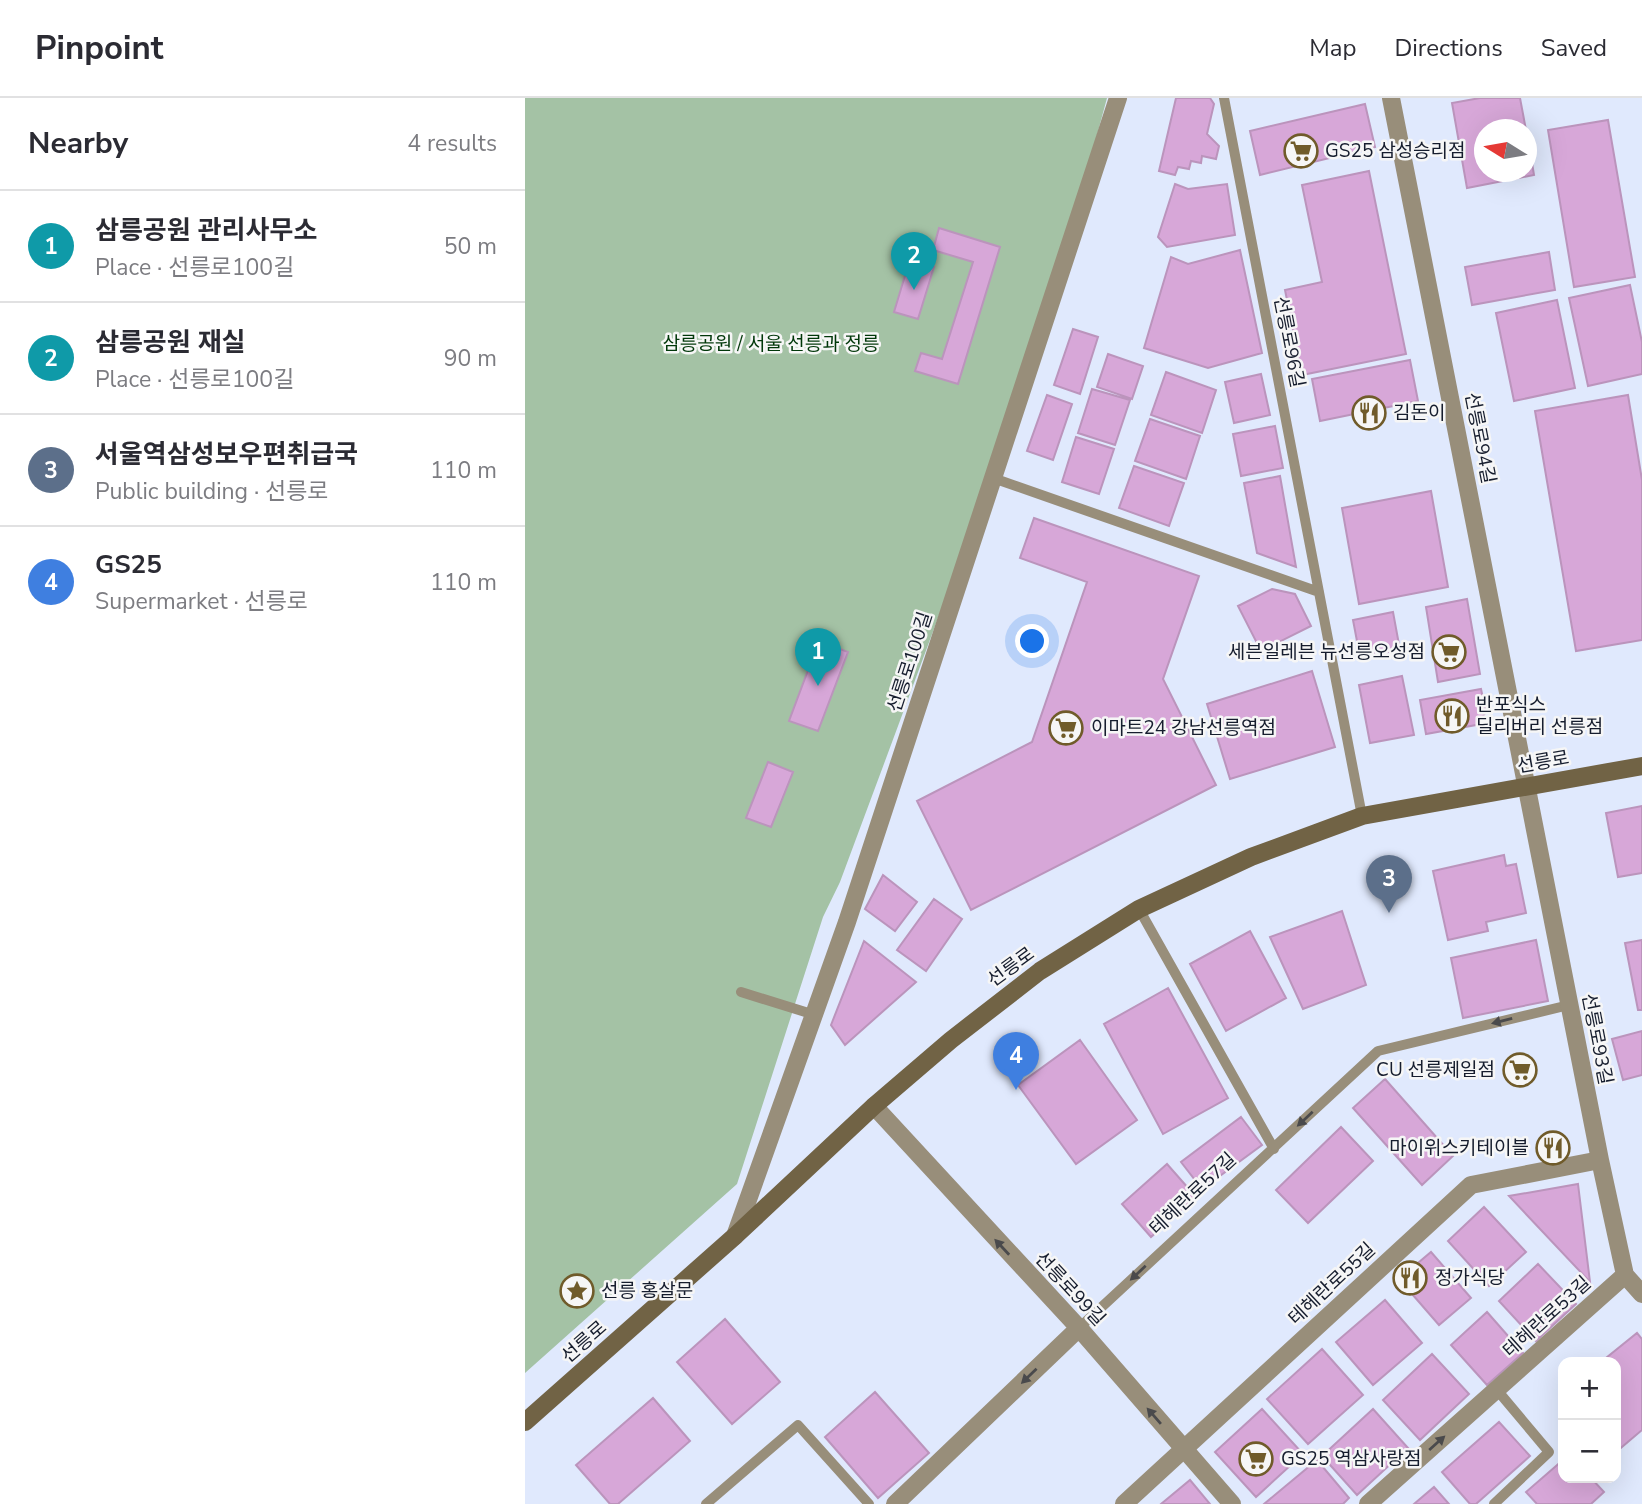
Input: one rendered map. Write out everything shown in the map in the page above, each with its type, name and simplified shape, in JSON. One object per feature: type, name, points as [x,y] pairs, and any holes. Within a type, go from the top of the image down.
[{"type":"main road","name":"선릉로","points":[[525,1422],[735,1237],[874,1106],[1030,978],[1139,909],[1251,857],[1362,816],[1642,766]]},
{"type":"street","name":"선릉로100길","points":[[735,1237],[815,1015],[1118,98]]},
{"type":"street","name":"선릉로94길","points":[[1391,98],[1529,786]]},
{"type":"street","name":"선릉로93길","points":[[1529,786],[1569,1005],[1625,1275],[1642,1294]]},
{"type":"street","name":"선릉로99길","points":[[874,1106],[1079,1328],[1232,1504]]},
{"type":"street","name":"테헤란로55길","points":[[1124,1504],[1471,1185],[1600,1160]]},
{"type":"street","name":"테헤란로53길","points":[[1368,1504],[1625,1275]]},
{"type":"street","name":"테헤란로57길","points":[[895,1504],[1079,1328]]},
{"type":"lane","name":"선릉로96길","points":[[1224,98],[1362,816]]},
{"type":"lane","points":[[993,478],[1319,592]]},
{"type":"lane","points":[[1139,909],[1274,1149]]},
{"type":"lane","points":[[741,992],[815,1015]]},
{"type":"lane","name":"테헤란로57길","points":[[1079,1328],[1378,1051],[1569,1005]]},
{"type":"lane","points":[[1494,1504],[1549,1452],[1497,1390]]},
{"type":"lane","points":[[706,1504],[798,1425],[869,1504]]},
{"type":"green space","name":"삼릉공원 / 서울 선릉과 정릉","points":[[525,98],[1107,98],[1049,297],[1017,395],[840,882],[823,917],[737,1184],[525,1373]]},
{"type":"building","points":[[1176,98],[1210,98],[1214,104],[1207,134],[1219,146],[1216,159],[1202,156],[1201,163],[1191,161],[1189,169],[1178,167],[1175,175],[1159,171]]},
{"type":"building","points":[[1480,98],[1520,98],[1524,119],[1474,119],[1474,182],[1498,182],[1467,188],[1452,103]]},
{"type":"building","points":[[1365,104],[1375,147],[1260,175],[1250,131]]},
{"type":"building","points":[[1608,120],[1635,277],[1574,287],[1548,130]]},
{"type":"building","points":[[1369,171],[1406,354],[1302,375],[1285,290],[1322,282],[1302,185]]},
{"type":"building","points":[[1175,184],[1188,189],[1227,184],[1235,235],[1167,247],[1158,237]]},
{"type":"building","points":[[939,228],[1000,247],[958,384],[915,371],[921,353],[942,359],[973,262],[933,250]]},
{"type":"building","points":[[1240,250],[1262,353],[1208,368],[1144,348],[1171,257],[1188,264]]},
{"type":"building","points":[[1549,252],[1555,290],[1472,305],[1465,267]]},
{"type":"building","points":[[910,259],[934,267],[918,319],[894,312]]},
{"type":"building","points":[[1630,285],[1642,342],[1642,374],[1588,386],[1569,298]]},
{"type":"building","points":[[1557,300],[1575,388],[1514,401],[1496,313]]},
{"type":"building","points":[[1073,329],[1098,337],[1080,394],[1054,385]]},
{"type":"building","points":[[1108,354],[1143,366],[1132,399],[1097,387]]},
{"type":"building","points":[[1410,360],[1418,401],[1320,421],[1312,379]]},
{"type":"building","points":[[1166,372],[1216,390],[1202,433],[1151,415]]},
{"type":"building","points":[[1261,374],[1270,415],[1234,423],[1225,382]]},
{"type":"building","points":[[1092,389],[1130,400],[1115,445],[1078,433]]},
{"type":"building","points":[[1047,395],[1072,404],[1053,460],[1027,451]]},
{"type":"building","points":[[1628,395],[1642,480],[1642,640],[1576,651],[1535,411]]},
{"type":"building","points":[[1150,419],[1200,436],[1186,479],[1135,461]]},
{"type":"building","points":[[1275,426],[1283,468],[1241,476],[1233,434]]},
{"type":"building","points":[[1076,437],[1114,449],[1099,494],[1062,482]]},
{"type":"building","points":[[1134,466],[1184,483],[1169,526],[1119,508]]},
{"type":"building","points":[[1280,476],[1296,567],[1257,553],[1244,483]]},
{"type":"building","points":[[1431,491],[1448,587],[1359,604],[1342,508]]},
{"type":"building","points":[[1034,518],[1199,576],[1163,679],[1216,785],[971,910],[917,801],[1032,742],[1087,582],[1020,558]]},
{"type":"building","points":[[1272,589],[1295,594],[1311,626],[1261,651],[1238,606]]},
{"type":"building","points":[[1467,599],[1480,674],[1438,682],[1426,607]]},
{"type":"building","points":[[1393,612],[1400,650],[1360,657],[1353,620]]},
{"type":"building","points":[[819,641],[848,652],[818,731],[789,721]]},
{"type":"building","points":[[1312,671],[1335,747],[1230,779],[1207,704]]},
{"type":"building","points":[[1402,676],[1414,735],[1370,743],[1359,685]]},
{"type":"building","points":[[1481,689],[1486,712],[1476,725],[1426,734],[1420,700]]},
{"type":"building","points":[[768,762],[793,772],[771,827],[746,818]]},
{"type":"building","points":[[1642,806],[1642,873],[1618,877],[1606,813]]},
{"type":"building","points":[[1504,855],[1506,866],[1516,864],[1526,913],[1486,922],[1488,931],[1448,940],[1433,871]]},
{"type":"building","points":[[883,875],[917,902],[895,931],[865,909]]},
{"type":"building","points":[[934,899],[962,919],[926,971],[897,950]]},
{"type":"building","points":[[1342,911],[1366,985],[1303,1009],[1270,937]]},
{"type":"building","points":[[1250,931],[1286,998],[1226,1031],[1190,964]]},
{"type":"building","points":[[1536,940],[1548,1001],[1463,1018],[1451,958]]},
{"type":"building","points":[[1642,940],[1642,1010],[1638,1010],[1625,943]]},
{"type":"building","points":[[864,941],[916,982],[845,1045],[831,1025]]},
{"type":"building","points":[[1168,988],[1228,1098],[1163,1134],[1104,1024]]},
{"type":"building","points":[[1642,1031],[1642,1075],[1623,1080],[1612,1039]]},
{"type":"building","points":[[1080,1040],[1137,1120],[1076,1164],[1018,1085]]},
{"type":"building","points":[[1385,1079],[1453,1156],[1422,1185],[1353,1108]]},
{"type":"building","points":[[1241,1117],[1262,1145],[1202,1189],[1181,1162]]},
{"type":"building","points":[[1341,1127],[1373,1161],[1308,1223],[1276,1190]]},
{"type":"building","points":[[1167,1164],[1196,1197],[1151,1237],[1122,1204]]},
{"type":"building","points":[[1578,1184],[1590,1282],[1509,1196]]},
{"type":"building","points":[[1484,1207],[1526,1252],[1489,1286],[1448,1241]]},
{"type":"building","points":[[1431,1252],[1471,1298],[1439,1325],[1399,1279]]},
{"type":"building","points":[[1538,1264],[1576,1304],[1536,1341],[1499,1301]]},
{"type":"building","points":[[1385,1300],[1422,1343],[1373,1385],[1336,1342]]},
{"type":"building","points":[[1487,1312],[1523,1353],[1487,1385],[1451,1345]]},
{"type":"building","points":[[725,1319],[780,1382],[732,1424],[677,1362]]},
{"type":"building","points":[[1637,1333],[1642,1339],[1642,1430],[1621,1448],[1621,1357],[1607,1357]]},
{"type":"building","points":[[1322,1349],[1363,1395],[1308,1444],[1267,1399]]},
{"type":"building","points":[[1432,1354],[1469,1394],[1420,1440],[1383,1400]]},
{"type":"building","points":[[875,1392],[929,1453],[878,1498],[825,1437]]},
{"type":"building","points":[[653,1398],[690,1441],[618,1504],[610,1504],[576,1465]]},
{"type":"building","points":[[1262,1409],[1303,1454],[1256,1497],[1215,1452]]},
{"type":"building","points":[[1373,1409],[1408,1448],[1357,1495],[1322,1456]]},
{"type":"building","points":[[1499,1422],[1530,1456],[1476,1504],[1470,1504],[1442,1472]]},
{"type":"building","points":[[1317,1460],[1349,1498],[1343,1504],[1264,1504]]},
{"type":"building","points":[[1558,1464],[1558,1483],[1596,1483],[1604,1492],[1591,1504],[1537,1504],[1526,1492]]},
{"type":"building","points":[[1190,1480],[1210,1504],[1161,1504]]},
{"type":"building","points":[[1434,1487],[1449,1504],[1414,1504]]},
{"type":"place","name":"GS25 삼성승리점","points":[[1301,151]]},
{"type":"place","name":"삼릉공원 재실","points":[[914,290]]},
{"type":"place","name":"김돈이","points":[[1369,413]]},
{"type":"place","name":"세븐일레븐 뉴선릉오성점","points":[[1449,652]]},
{"type":"place","name":"삼릉공원 관리사무소","points":[[818,686]]},
{"type":"place","name":"반포식스 딜리버리 선릉점","points":[[1452,716]]},
{"type":"place","name":"이마트24 강남선릉역점","points":[[1066,728]]},
{"type":"place","name":"서울역삼성보우편취급국","points":[[1389,913]]},
{"type":"place","name":"CU 선릉제일점","points":[[1520,1070]]},
{"type":"place","name":"GS25","points":[[1016,1090]]},
{"type":"place","name":"마이위스키테이블","points":[[1553,1148]]},
{"type":"place","name":"정가식당","points":[[1410,1278]]},
{"type":"place","name":"선릉 홍살문","points":[[577,1291]]},
{"type":"place","name":"GS25 역삼사랑점","points":[[1256,1459]]}]
